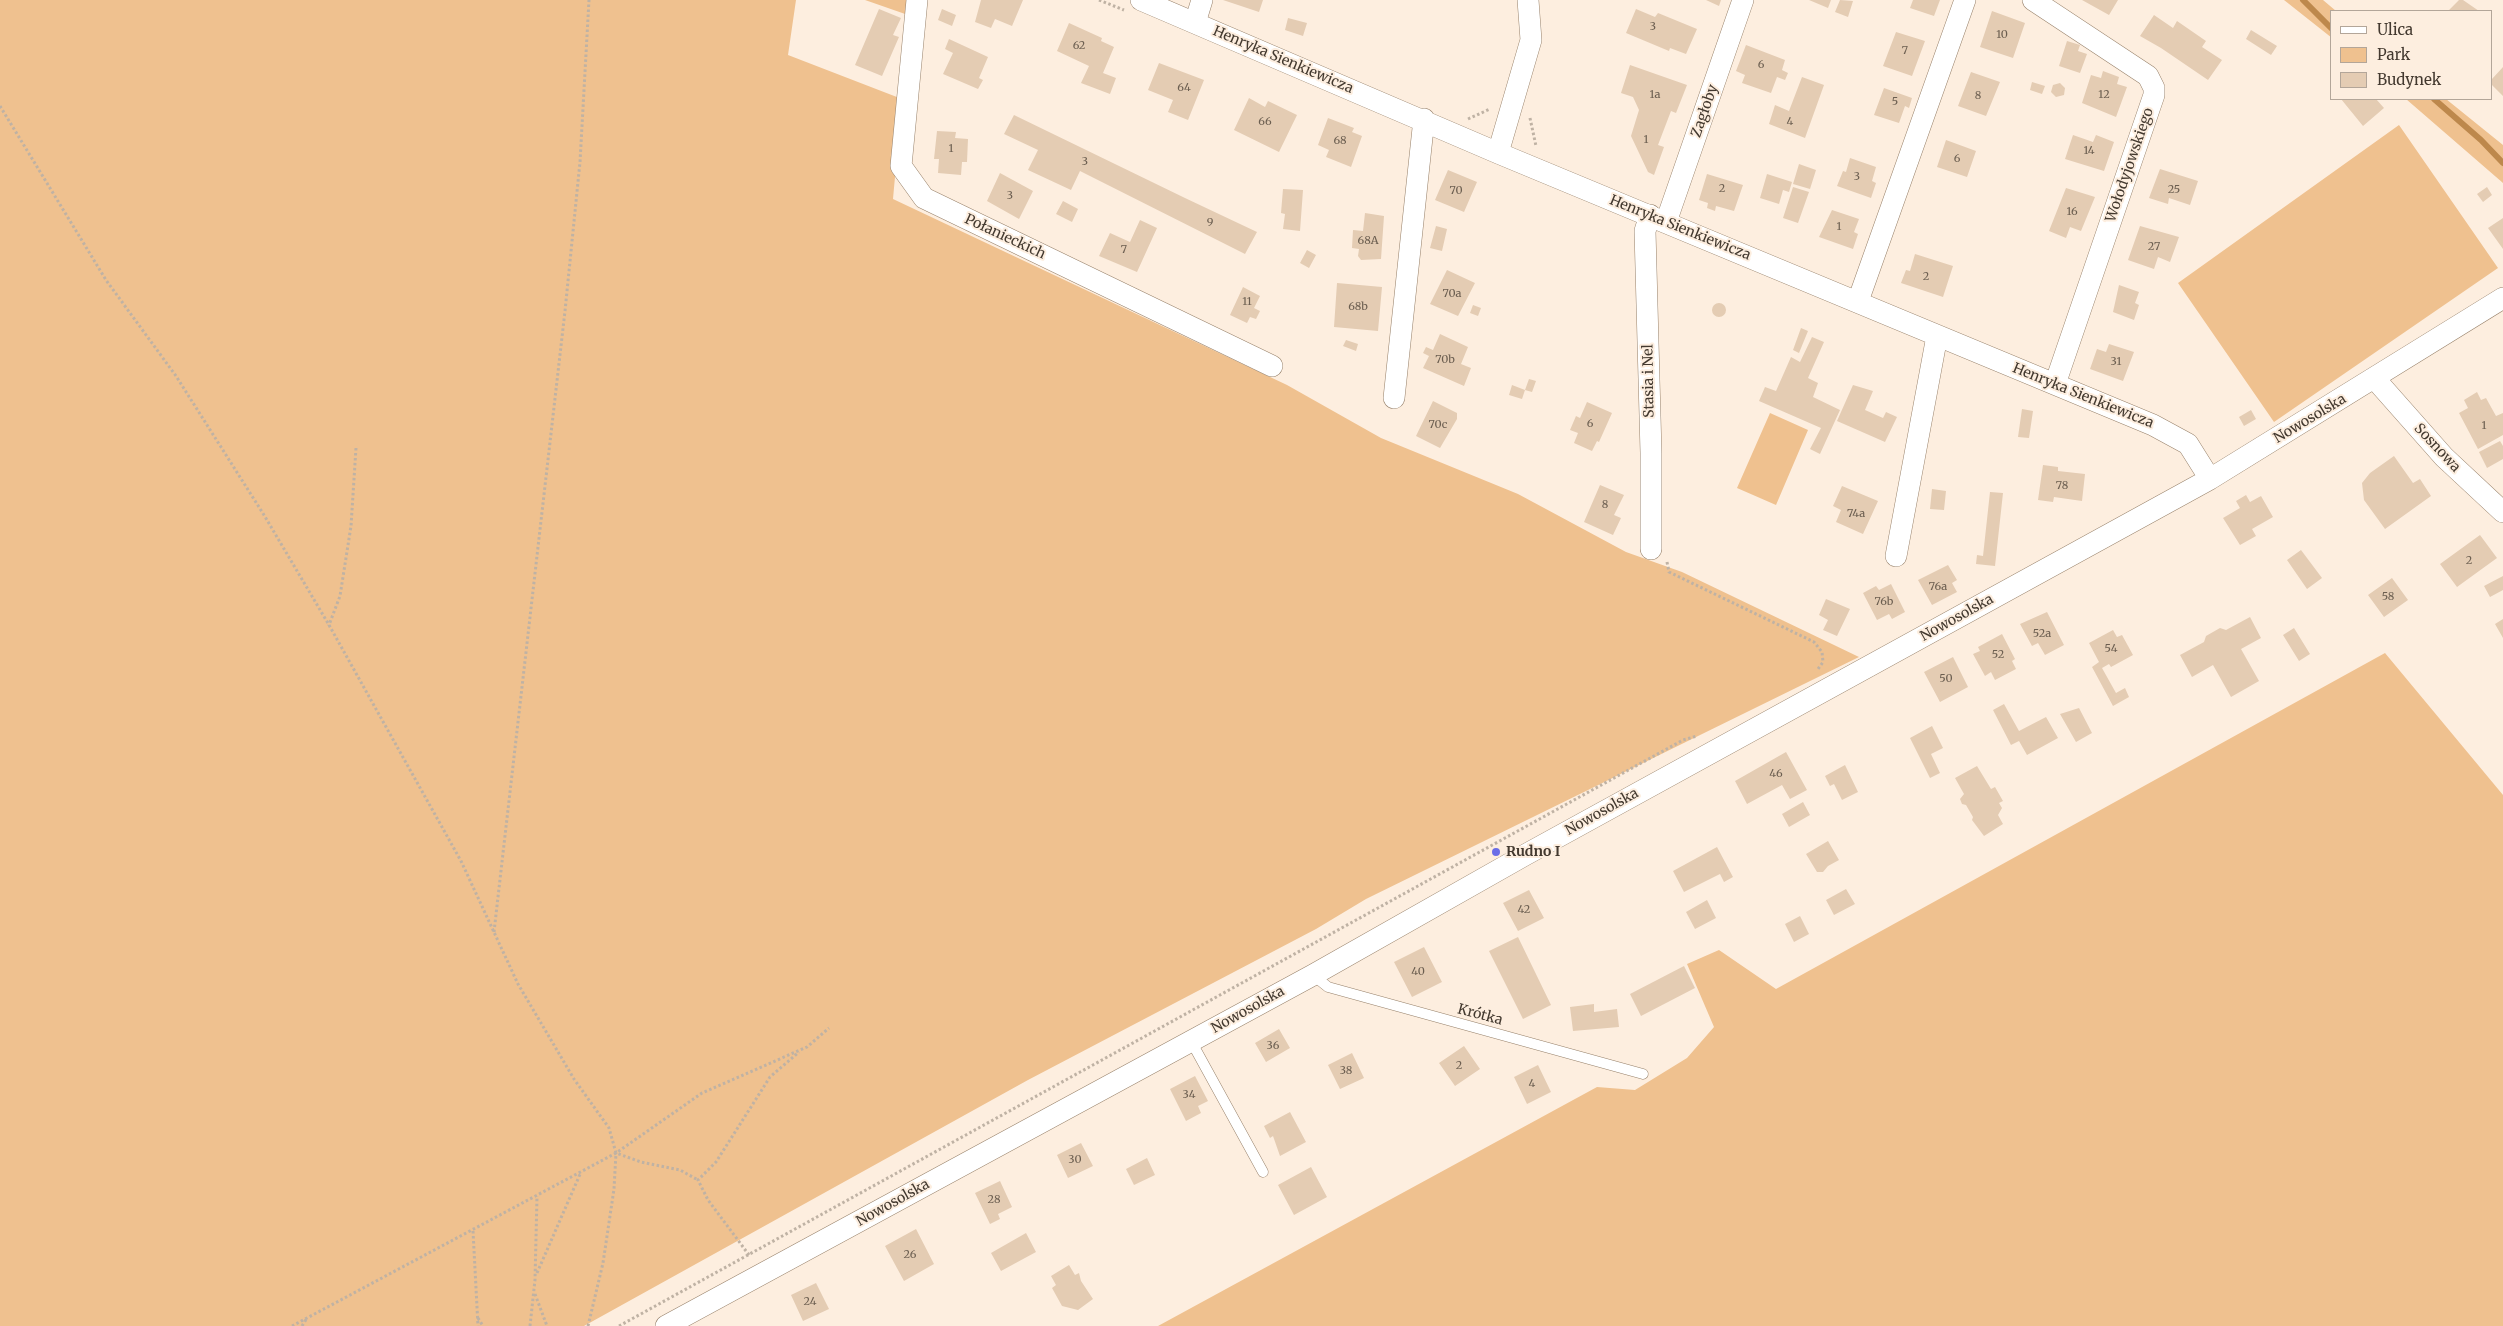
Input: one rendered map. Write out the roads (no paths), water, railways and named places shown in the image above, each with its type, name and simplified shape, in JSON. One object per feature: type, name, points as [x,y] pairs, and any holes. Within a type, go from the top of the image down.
[{"type":"street","name":"Połanieckich","points":[[917,0],[901,166],[924,198],[1272,366]]},
{"type":"street","name":"Henryka Sienkiewicza","points":[[1141,0],[1498,153],[2173,434],[2188,444],[2195,452],[2210,479]]},
{"type":"street","points":[[1195,23],[1202,0]]},
{"type":"street","points":[[1498,153],[1531,40],[1528,0]]},
{"type":"street","name":"Zagłoby","points":[[1658,218],[1743,0]]},
{"type":"street","points":[[1858,302],[1965,0]]},
{"type":"street","name":"Wołodyjowskiego","points":[[2033,0],[2148,76],[2154,88],[2154,95],[2055,384]]},
{"type":"street","points":[[1394,398],[1424,120]]},
{"type":"street","name":"Stasia i Nel","points":[[1651,548],[1651,454],[1645,231],[1658,218]]},
{"type":"street","name":"Nowosolska","points":[[666,1326],[1191,1041],[1525,855],[2210,479],[2375,379],[2503,298]]},
{"type":"street","points":[[1896,556],[1937,336]]},
{"type":"street","name":"Sosnowa","points":[[2375,379],[2444,457],[2503,512]]},
{"type":"lane","name":"Krótka","points":[[1313,974],[1328,987],[1643,1074]]},
{"type":"lane","points":[[1191,1041],[1263,1172]]},
{"type":"waterway","points":[[2303,0],[2330,27]]},
{"type":"waterway","points":[[2435,100],[2481,140],[2503,163]]},
{"type":"place","name":"Rudno I","points":[[1496,852]]}]
